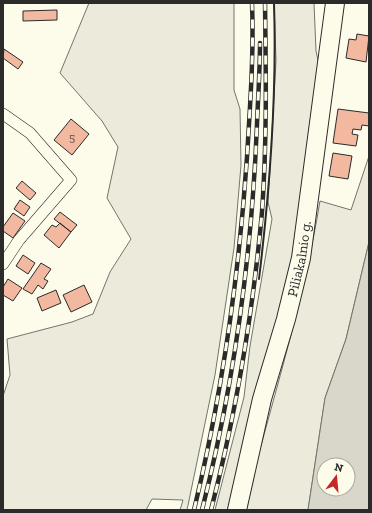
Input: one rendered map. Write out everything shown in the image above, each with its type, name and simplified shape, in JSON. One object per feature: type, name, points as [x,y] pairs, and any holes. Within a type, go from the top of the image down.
[{"type":"main road","name":"Piliakalnio g.","points":[[237,510],[262,399],[286,319],[301,258],[335,3]]},
{"type":"street","points":[[3,114],[30,133],[71,180],[19,240],[3,264]]},
{"type":"shaded area","points":[[89,3],[234,3],[234,90],[240,109],[241,165],[234,248],[215,375],[187,510],[180,510],[183,500],[152,499],[146,510],[3,510],[3,396],[10,375],[7,339],[72,322],[93,314],[110,272],[131,239],[107,198],[118,147],[102,121],[60,73]]},
{"type":"shaded area","points":[[274,3],[314,3],[316,51],[321,74],[307,197],[230,510],[215,510],[244,397],[250,346],[272,219],[268,202],[276,61]]},
{"type":"shaded area","points":[[369,156],[369,242],[346,339],[325,398],[308,510],[244,510],[305,279],[320,201],[351,210]]},
{"type":"shaded area","points":[[369,242],[369,510],[308,510],[316,457],[316,497],[356,497],[356,457],[316,457],[325,398],[346,339]]},
{"type":"building","points":[[57,10],[57,20],[23,21],[23,11]]},
{"type":"building","points":[[357,34],[369,36],[366,62],[346,58],[349,39],[356,40]]},
{"type":"building","points":[[4,49],[23,62],[18,69],[3,58]]},
{"type":"building","points":[[338,109],[369,113],[369,126],[362,125],[361,130],[353,129],[352,134],[358,135],[356,146],[333,143]]},
{"type":"building","points":[[71,119],[89,134],[72,155],[54,140]]},
{"type":"building","points":[[333,153],[352,156],[348,179],[329,176]]},
{"type":"building","points":[[22,181],[36,193],[30,200],[16,188]]},
{"type":"building","points":[[20,200],[30,207],[24,216],[14,209]]},
{"type":"building","points":[[60,212],[77,225],[71,232],[54,219]]},
{"type":"building","points":[[13,213],[25,221],[13,238],[3,231],[3,227]]},
{"type":"building","points":[[60,223],[71,232],[59,248],[44,235],[52,225],[56,227]]},
{"type":"building","points":[[23,255],[35,263],[28,274],[16,266]]},
{"type":"building","points":[[41,263],[51,269],[44,279],[48,281],[43,289],[38,285],[32,294],[23,289]]},
{"type":"building","points":[[8,279],[22,288],[13,301],[3,295],[3,287]]},
{"type":"building","points":[[84,285],[92,302],[71,312],[63,295]]},
{"type":"building","points":[[56,290],[61,303],[42,311],[37,298]]},
{"type":"railway","points":[[194,510],[213,423],[234,290],[244,202],[247,157],[252,42],[252,3]]},
{"type":"railway","points":[[211,510],[236,399],[254,287],[258,250],[265,160],[265,3]]},
{"type":"railway","points":[[202,510],[232,367],[246,270],[255,173],[260,43]]},
{"type":"wall","points":[[259,279],[272,141],[275,38],[274,3]]}]
